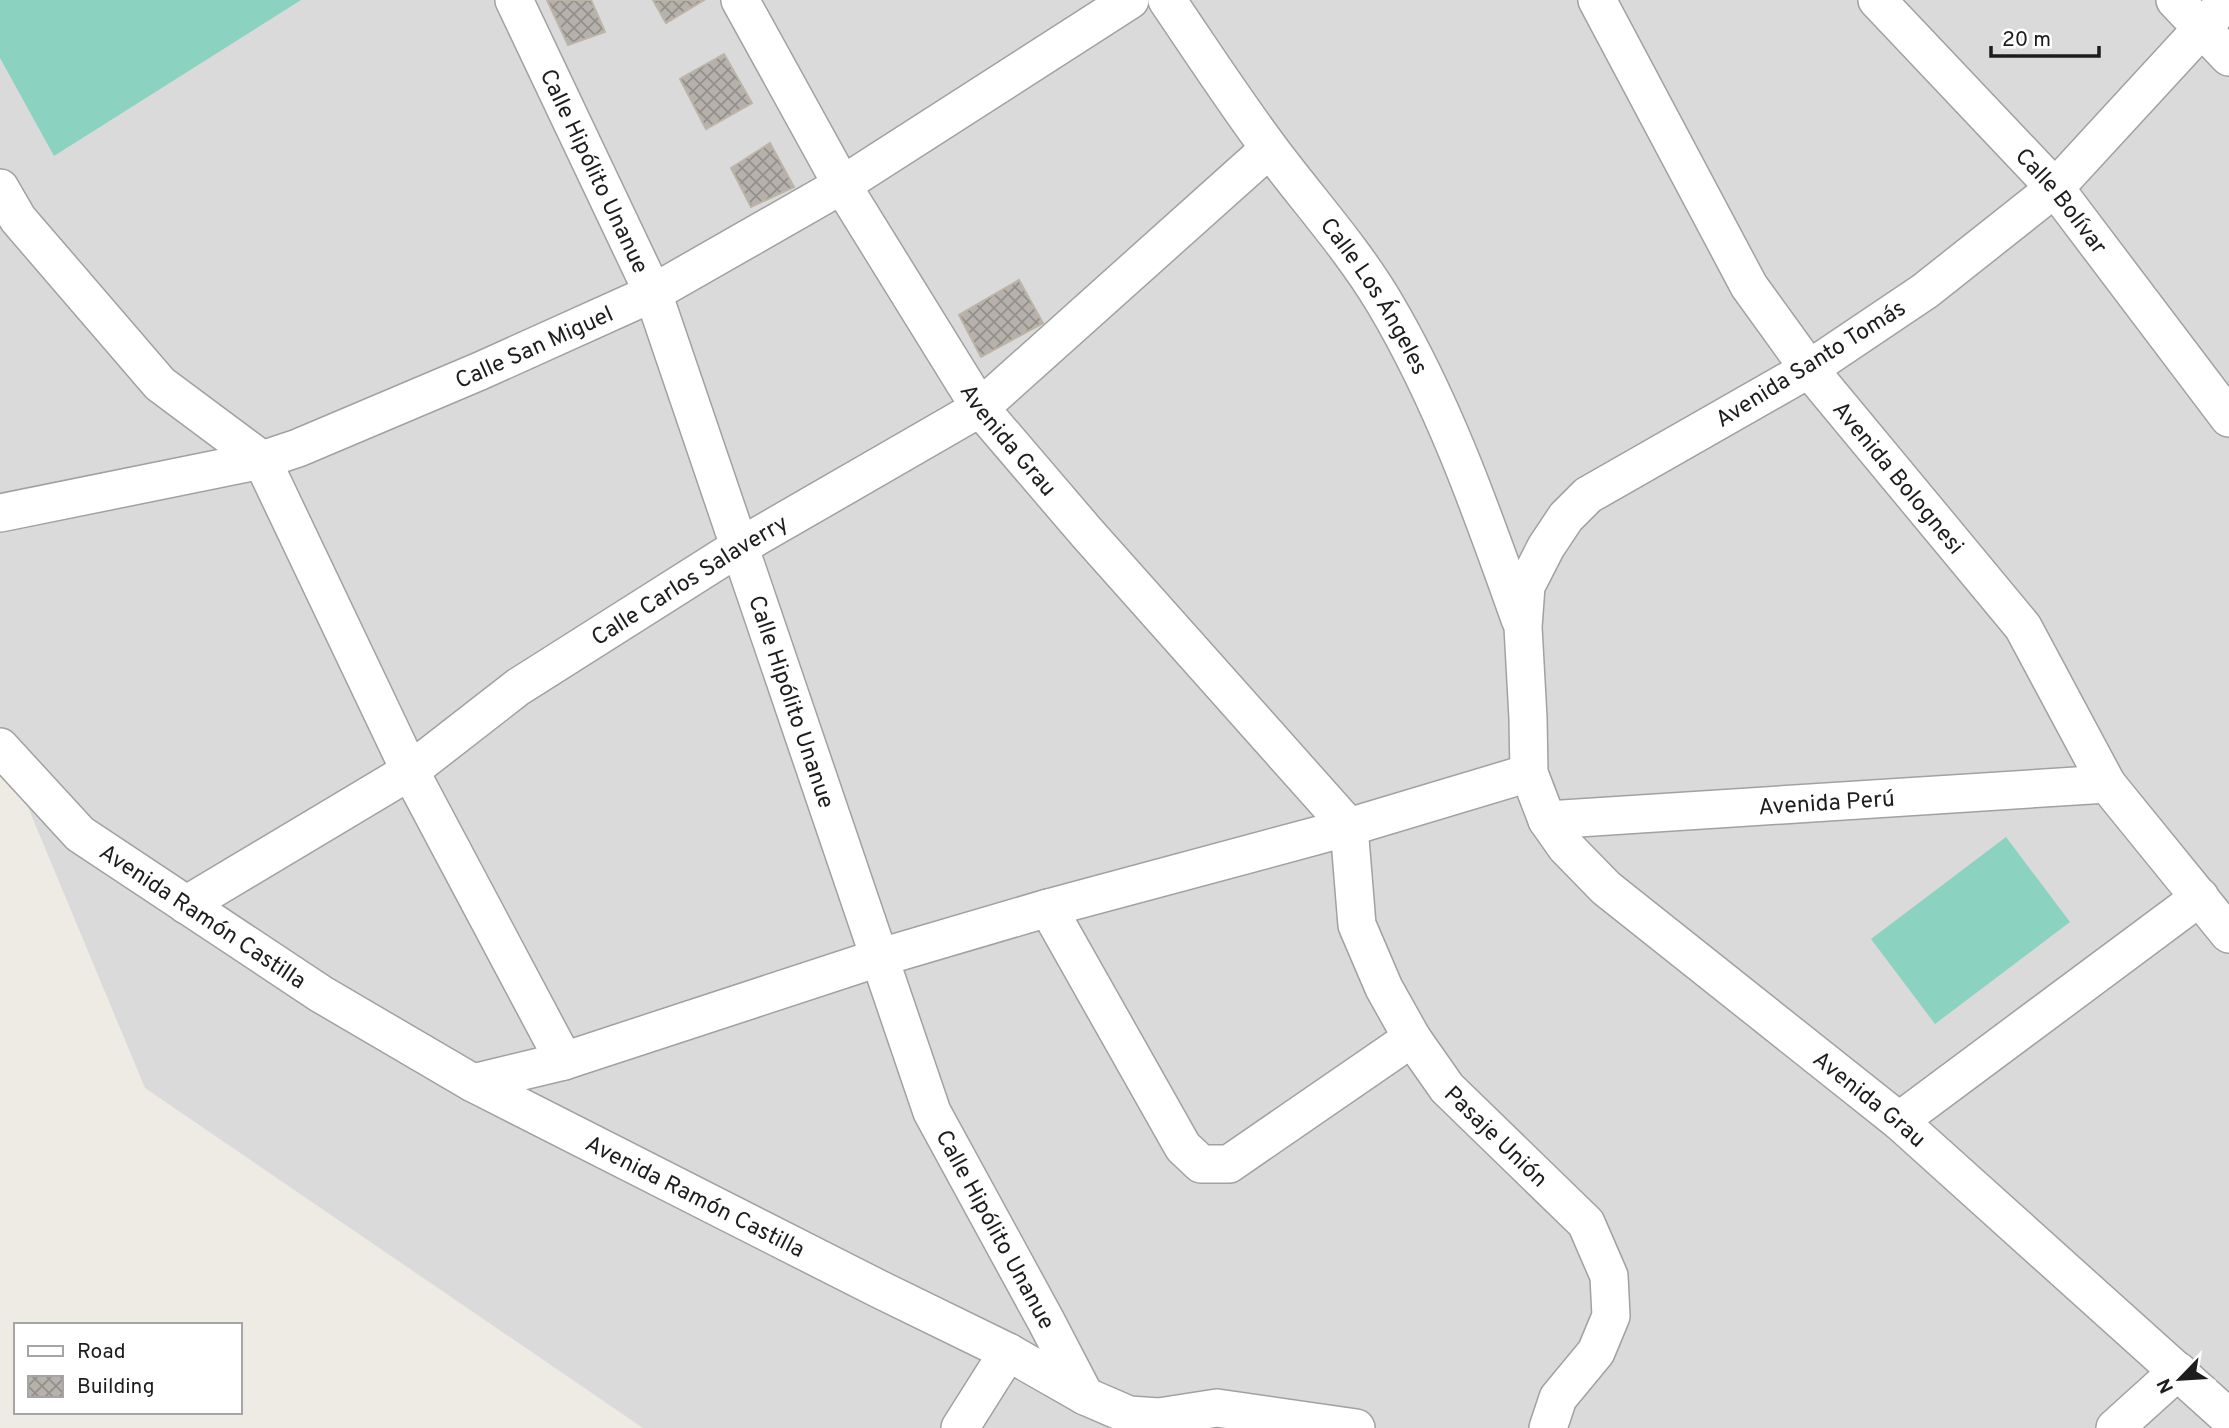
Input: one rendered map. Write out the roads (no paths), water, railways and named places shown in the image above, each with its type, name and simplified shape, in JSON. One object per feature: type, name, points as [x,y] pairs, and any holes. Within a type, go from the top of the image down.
[{"type":"street","name":"Calle Hipólito Unanue","points":[[514,0],[653,293],[932,1112],[1085,1396]]},
{"type":"street","name":"Avenida Grau","points":[[740,0],[842,185],[980,408],[1087,533],[1349,827]]},
{"type":"street","name":"Calle San Miguel","points":[[0,513],[262,460],[298,448],[480,372],[653,293],[842,185],[1130,0]]},
{"type":"street","name":"Calle Los Ángeles","points":[[1167,0],[1269,149],[1340,237],[1384,302],[1422,374],[1484,515],[1523,627]]},
{"type":"street","name":"Avenida Bolognesi","points":[[1597,0],[1749,286],[1809,369],[2023,626],[2107,784],[2229,934]]},
{"type":"street","name":"Calle Bolívar","points":[[1877,0],[2055,188],[2229,418]]},
{"type":"street","points":[[2175,0],[2229,57]]},
{"type":"street","name":"Avenida Santo Tomás","points":[[1529,773],[1523,627],[1526,586],[1546,547],[1566,517],[1588,495],[1809,369],[1925,291],[2055,188],[2228,0]]},
{"type":"street","name":"Calle Carlos Salaverry","points":[[186,905],[411,771],[518,687],[738,547],[980,408],[1269,149]]},
{"type":"street","points":[[0,188],[18,219],[160,384],[262,460],[411,771],[564,1061]]},
{"type":"street","name":"Avenida Ramón Castilla","points":[[0,747],[80,834],[321,994],[473,1083],[1008,1352],[1085,1396],[1129,1415],[1159,1418],[1217,1408],[1356,1428]]},
{"type":"street","name":"Avenida Grau","points":[[1529,773],[1547,820],[1566,847],[1606,888],[1899,1121],[2229,1418]]},
{"type":"street","points":[[473,1083],[564,1061],[878,958],[1048,908],[1349,827],[1529,773]]},
{"type":"street","name":"Avenida Perú","points":[[1547,820],[2107,784]]},
{"type":"street","name":"Pasaje Unión","points":[[1349,827],[1357,925],[1384,988],[1412,1038],[1447,1088],[1586,1223],[1609,1276],[1611,1316],[1596,1352],[1558,1398],[1548,1428]]},
{"type":"street","points":[[1899,1121],[2200,897]]},
{"type":"street","points":[[1048,908],[1183,1146],[1201,1164],[1229,1164],[1412,1038]]},
{"type":"street","points":[[960,1428],[1008,1352]]},
{"type":"street","points":[[2115,1428],[2178,1371]]}]
